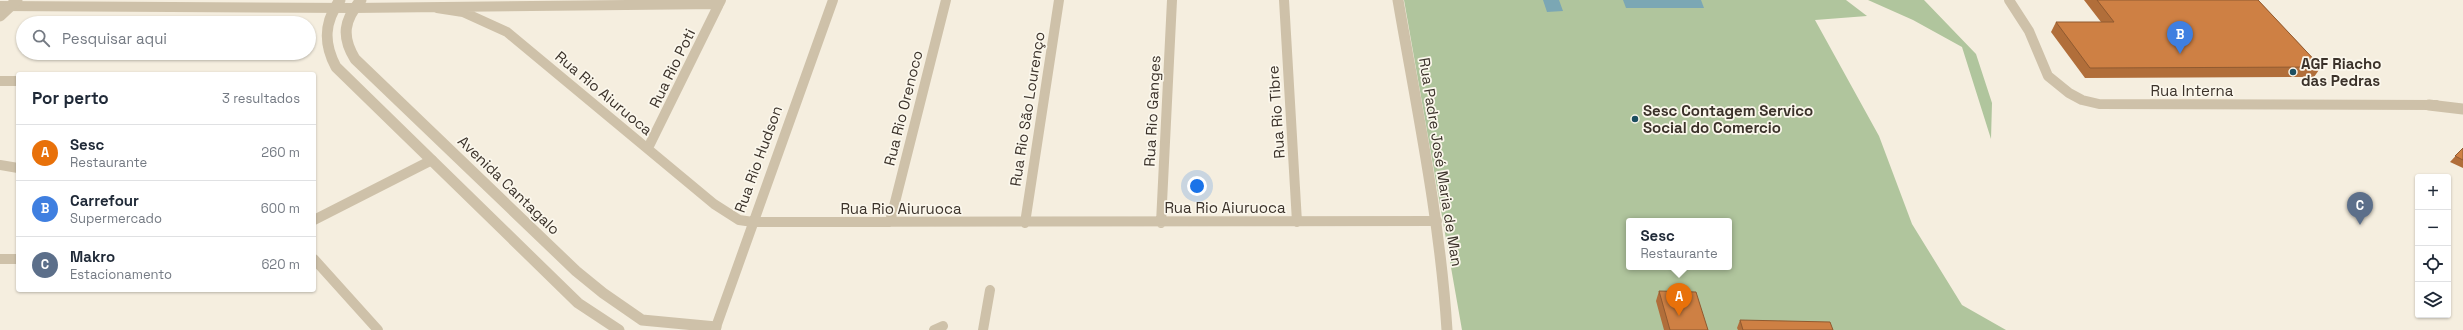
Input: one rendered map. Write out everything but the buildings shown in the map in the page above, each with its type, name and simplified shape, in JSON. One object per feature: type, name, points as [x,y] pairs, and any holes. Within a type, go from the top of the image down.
[{"type":"street","name":"Rua Rio Hudson","points":[[716,328],[833,0]]},
{"type":"street","name":"Rua Rio Orenoco","points":[[890,222],[946,0]]},
{"type":"street","name":"Rua Rio São Lourenço","points":[[1025,223],[1059,0]]},
{"type":"street","name":"Rua Rio Ganges","points":[[1161,223],[1172,0]]},
{"type":"street","name":"Rua Rio Tibre","points":[[1284,0],[1298,222]]},
{"type":"street","name":"Rua Padre José Maria de Man","points":[[1398,0],[1437,222],[1443,264],[1446,330]]},
{"type":"street","name":"Rua Interna","points":[[2009,0],[2029,31],[2048,76],[2069,93],[2082,100],[2099,104],[2463,104]]},
{"type":"street","points":[[0,6],[14,3],[357,4],[437,8],[720,2]]},
{"type":"street","name":"Rua Rio Poti","points":[[648,148],[720,2]]},
{"type":"street","points":[[0,16],[14,3]]},
{"type":"street","points":[[337,4],[326,36],[327,52],[336,67],[578,303],[619,330]]},
{"type":"street","name":"Avenida Cantagalo","points":[[357,4],[344,28],[346,45],[355,59],[576,270],[603,293],[642,320],[716,328]]},
{"type":"street","name":"Rua Rio Aiuruoca","points":[[437,8],[463,12],[507,32],[714,204],[739,220],[753,222],[1025,223],[1437,222]]},
{"type":"street","points":[[0,81],[16,81]]},
{"type":"street","name":"Rua Interna","points":[[2429,105],[2463,112]]},
{"type":"street","points":[[2429,105],[2463,109]]},
{"type":"street","points":[[316,219],[432,160]]},
{"type":"street","points":[[0,166],[16,168]]},
{"type":"street","points":[[0,259],[16,260]]},
{"type":"street","points":[[316,261],[378,330]]},
{"type":"street","points":[[983,330],[990,290]]},
{"type":"green space","name":"Sesc Contagem Servico Social do Comercio","points":[[1404,0],[1846,0],[1867,16],[1815,20],[1879,136],[1912,224],[1962,305],[2006,330],[1462,330]]},
{"type":"green space","points":[[1868,0],[1924,0],[1976,54],[1992,103],[1991,139],[1962,47],[1913,20]]},
{"type":"water","points":[[1543,0],[1559,0],[1563,11],[1547,12]]},
{"type":"water","points":[[1623,0],[1701,0],[1704,8],[1626,8]]},
{"type":"place","name":"Carrefour","points":[[2180,54]]},
{"type":"place","name":"AGF Riacho das Pedras","points":[[2293,72]]},
{"type":"place","name":"Sesc Contagem Servico Social do Comercio","points":[[1635,119]]},
{"type":"place","name":"Makro","points":[[2360,225]]},
{"type":"place","name":"Sesc","points":[[1679,316]]}]
